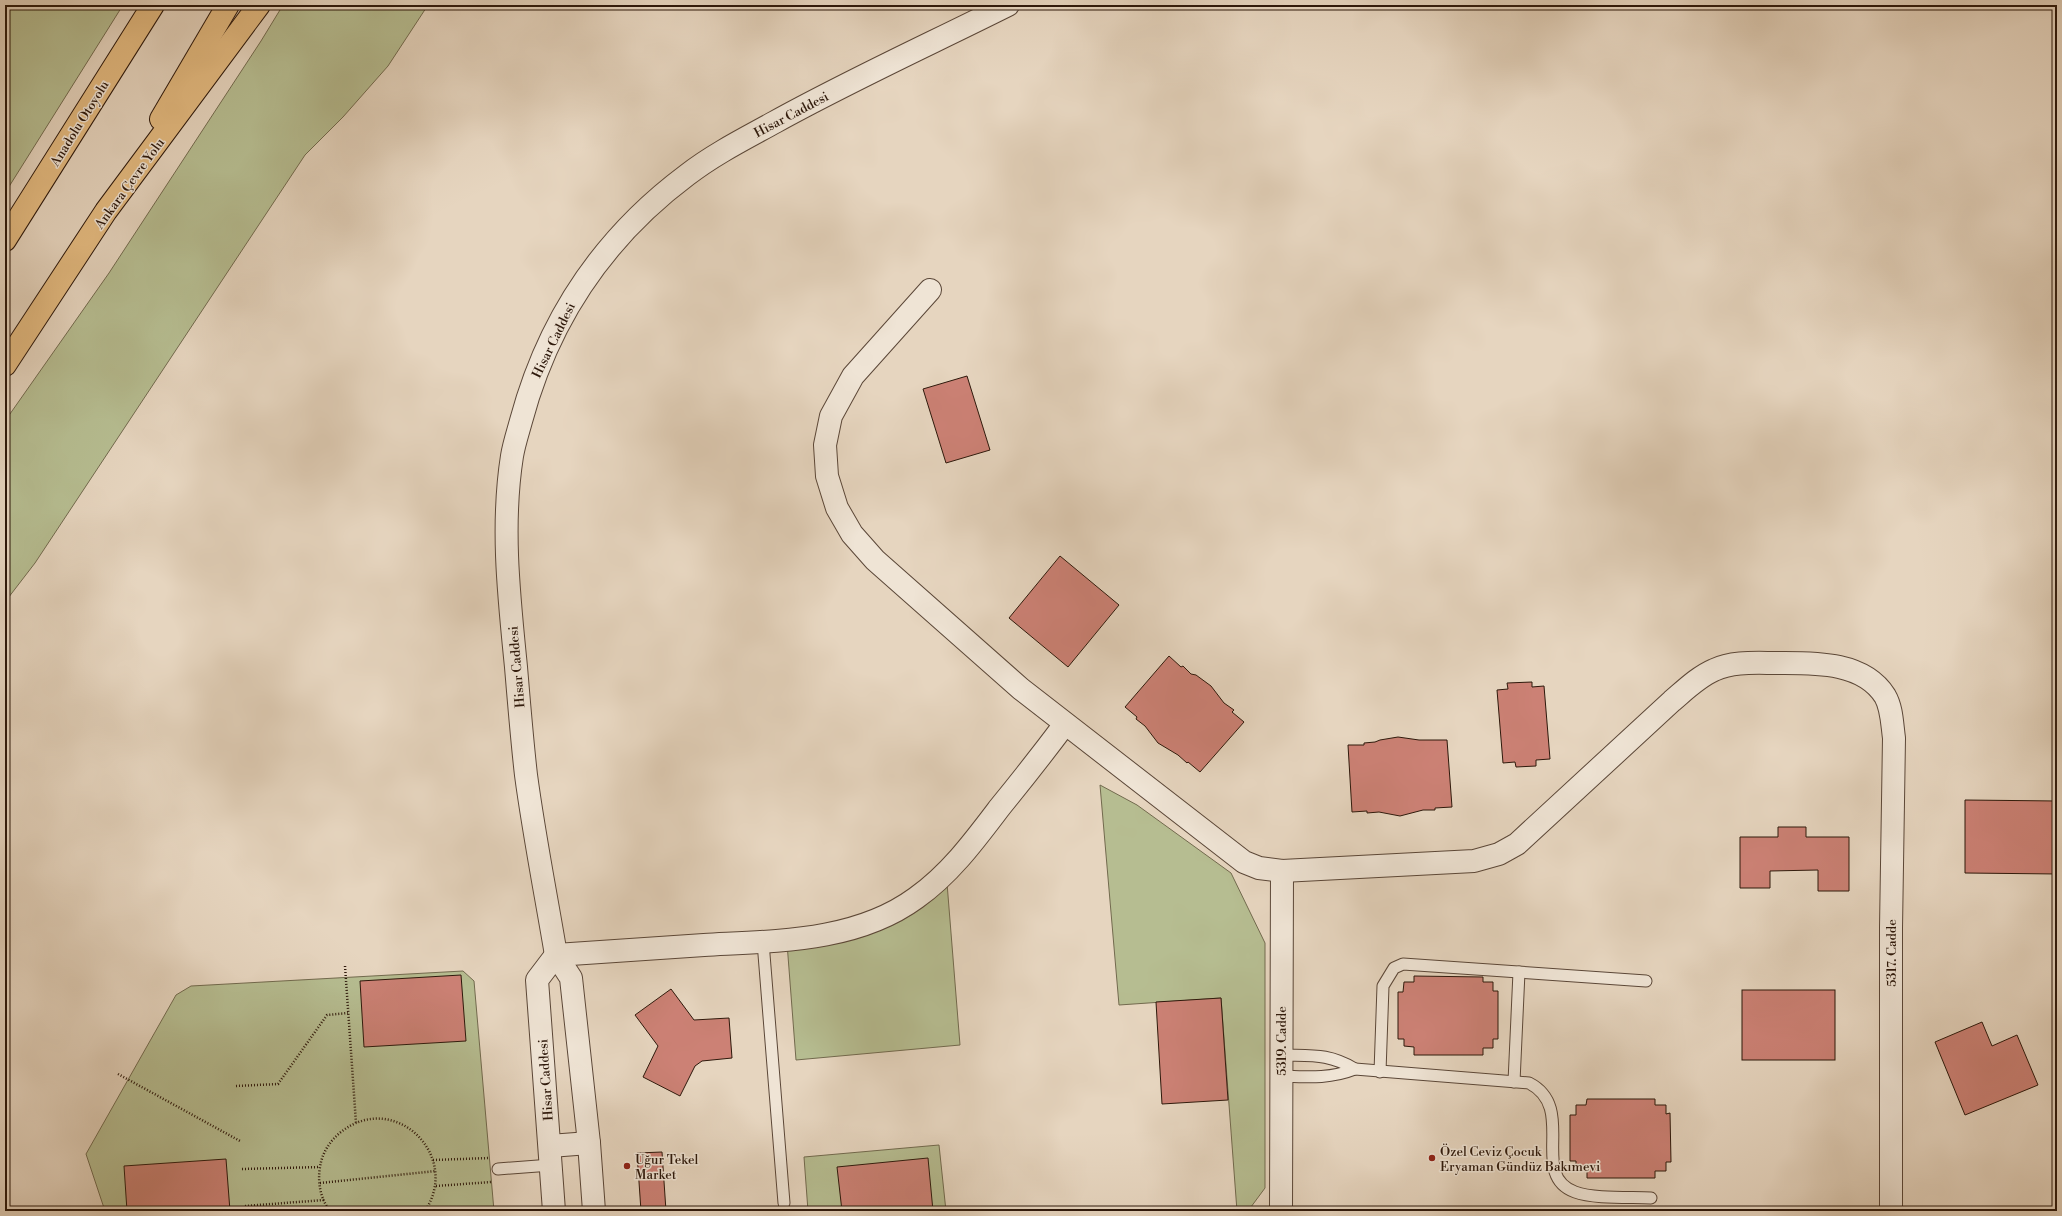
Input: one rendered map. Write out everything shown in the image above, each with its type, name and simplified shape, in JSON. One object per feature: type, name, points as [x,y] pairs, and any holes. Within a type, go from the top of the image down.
[{"type":"highway","name":"Anadolu Otoyolu","points":[[5,240],[152,5]]},
{"type":"highway","points":[[106,212],[228,5]]},
{"type":"highway","name":"Ankara Çevre Yolu","points":[[5,365],[106,212],[259,5]]},
{"type":"street","name":"Hisar Caddesi","points":[[594,1211],[589,1143],[571,978],[556,955],[526,776],[506,562],[508,500],[512,454],[529,390],[540,360],[560,321],[585,279],[605,252],[650,204],[690,172],[748,137],[824,96],[1008,5]]},
{"type":"street","points":[[930,290],[853,376],[831,416],[825,445],[827,476],[837,508],[852,534],[875,560],[1021,689],[1065,724],[1244,862],[1258,868],[1282,871]]},
{"type":"street","name":"5317. Cadde","points":[[1282,871],[1474,861],[1499,854],[1517,844],[1672,700],[1694,682],[1714,670],[1743,662],[1821,664],[1842,668],[1860,674],[1876,686],[1885,697],[1891,712],[1894,738],[1891,928],[1891,1211]]},
{"type":"street","points":[[556,955],[763,942],[833,934],[854,928],[892,912],[915,899],[946,871],[981,832],[1065,724]]},
{"type":"street","name":"5319. Cadde","points":[[1281,1211],[1282,871]]},
{"type":"street","name":"Hisar Caddesi","points":[[554,1211],[537,980],[556,955]]},
{"type":"street","points":[[550,1155],[589,1143]]},
{"type":"lane","points":[[763,942],[784,1203]]},
{"type":"lane","points":[[1380,1072],[1382,986],[1394,968],[1403,964],[1646,981]]},
{"type":"lane","points":[[1514,1082],[1519,972]]},
{"type":"lane","points":[[1281,1065],[1326,1056],[1341,1061],[1355,1069],[1529,1083],[1539,1088],[1549,1103],[1552,1112],[1553,1166],[1556,1175],[1566,1188],[1582,1195],[1651,1198]]},
{"type":"lane","points":[[1281,1065],[1326,1078],[1339,1076],[1355,1069]]},
{"type":"lane","points":[[498,1168],[550,1155]]},
{"type":"path","points":[[345,966],[356,1123]]},
{"type":"path","points":[[236,1086],[278,1084],[327,1015],[348,1013]]},
{"type":"path","points":[[118,1074],[240,1141]]},
{"type":"path","points":[[330,1211],[324,1200],[320,1183],[320,1167],[324,1153],[334,1137],[349,1125],[368,1119],[387,1119],[405,1126],[421,1138],[430,1152],[437,1171],[436,1186],[430,1203],[425,1211]]},
{"type":"path","points":[[433,1160],[490,1158]]},
{"type":"path","points":[[242,1169],[320,1167]]},
{"type":"path","points":[[320,1183],[437,1171]]},
{"type":"path","points":[[436,1186],[499,1182]]},
{"type":"path","points":[[245,1206],[324,1200]]},
{"type":"green space","points":[[5,5],[123,5],[5,193]]},
{"type":"green space","points":[[283,5],[428,5],[388,66],[343,117],[305,155],[35,563],[5,602],[5,421],[109,273]]},
{"type":"green space","points":[[1100,785],[1137,805],[1231,873],[1265,943],[1265,1188],[1248,1211],[1237,1211],[1221,998],[1119,1005]]},
{"type":"green space","points":[[947,883],[960,1045],[796,1060],[787,943]]},
{"type":"green space","points":[[463,971],[474,981],[494,1211],[105,1211],[86,1154],[176,995],[191,986]]},
{"type":"green space","points":[[939,1145],[946,1211],[808,1211],[804,1157]]},
{"type":"building","points":[[967,376],[990,450],[946,463],[923,389]]},
{"type":"building","points":[[1060,556],[1119,605],[1068,667],[1009,618]]},
{"type":"building","points":[[1169,656],[1181,667],[1183,666],[1191,674],[1196,675],[1211,686],[1224,703],[1234,710],[1232,712],[1244,722],[1200,772],[1178,755],[1158,743],[1145,726],[1136,719],[1137,717],[1125,707]]},
{"type":"building","points":[[1532,682],[1532,687],[1544,686],[1550,759],[1536,760],[1536,766],[1516,767],[1515,762],[1503,763],[1497,690],[1508,689],[1507,683]]},
{"type":"building","points":[[1398,737],[1419,740],[1447,740],[1452,807],[1435,808],[1435,810],[1423,810],[1400,816],[1379,812],[1367,813],[1367,811],[1352,812],[1348,745],[1364,745],[1364,743]]},
{"type":"building","points":[[1965,800],[2057,801],[2057,874],[1965,873]]},
{"type":"building","points":[[1778,827],[1806,827],[1806,837],[1849,837],[1849,891],[1818,891],[1818,870],[1770,871],[1770,888],[1740,888],[1740,837],[1778,837]]},
{"type":"building","points":[[461,975],[466,1041],[364,1047],[360,981]]},
{"type":"building","points":[[1414,976],[1483,977],[1483,982],[1493,982],[1493,991],[1498,991],[1498,1039],[1493,1039],[1493,1048],[1483,1048],[1483,1055],[1414,1055],[1414,1047],[1404,1046],[1404,1039],[1398,1039],[1398,992],[1403,992],[1404,982],[1414,982]]},
{"type":"building","points":[[671,989],[694,1020],[729,1018],[732,1058],[702,1061],[695,1066],[680,1096],[643,1077],[658,1046],[635,1015]]},
{"type":"building","points":[[1742,990],[1835,990],[1835,1060],[1742,1060]]},
{"type":"building","points":[[1221,998],[1228,1100],[1162,1104],[1156,1002]]},
{"type":"building","points":[[1982,1022],[1992,1046],[2017,1035],[2038,1085],[1965,1115],[1935,1042]]},
{"type":"building","points":[[1587,1099],[1655,1099],[1655,1105],[1666,1105],[1666,1114],[1670,1113],[1671,1162],[1666,1162],[1666,1171],[1655,1171],[1655,1178],[1587,1178],[1587,1169],[1576,1169],[1576,1161],[1570,1161],[1570,1115],[1576,1115],[1576,1105],[1586,1105]]},
{"type":"building","points":[[662,1152],[666,1211],[641,1211],[637,1153]]},
{"type":"building","points":[[928,1158],[933,1211],[842,1211],[837,1167]]},
{"type":"building","points":[[226,1159],[230,1211],[127,1211],[124,1166]]},
{"type":"place","name":"Özel Ceviz Çocuk Eryaman Gündüz Bakımevi","points":[[1432,1158]]},
{"type":"place","name":"Uğur Tekel Market","points":[[627,1166]]}]
